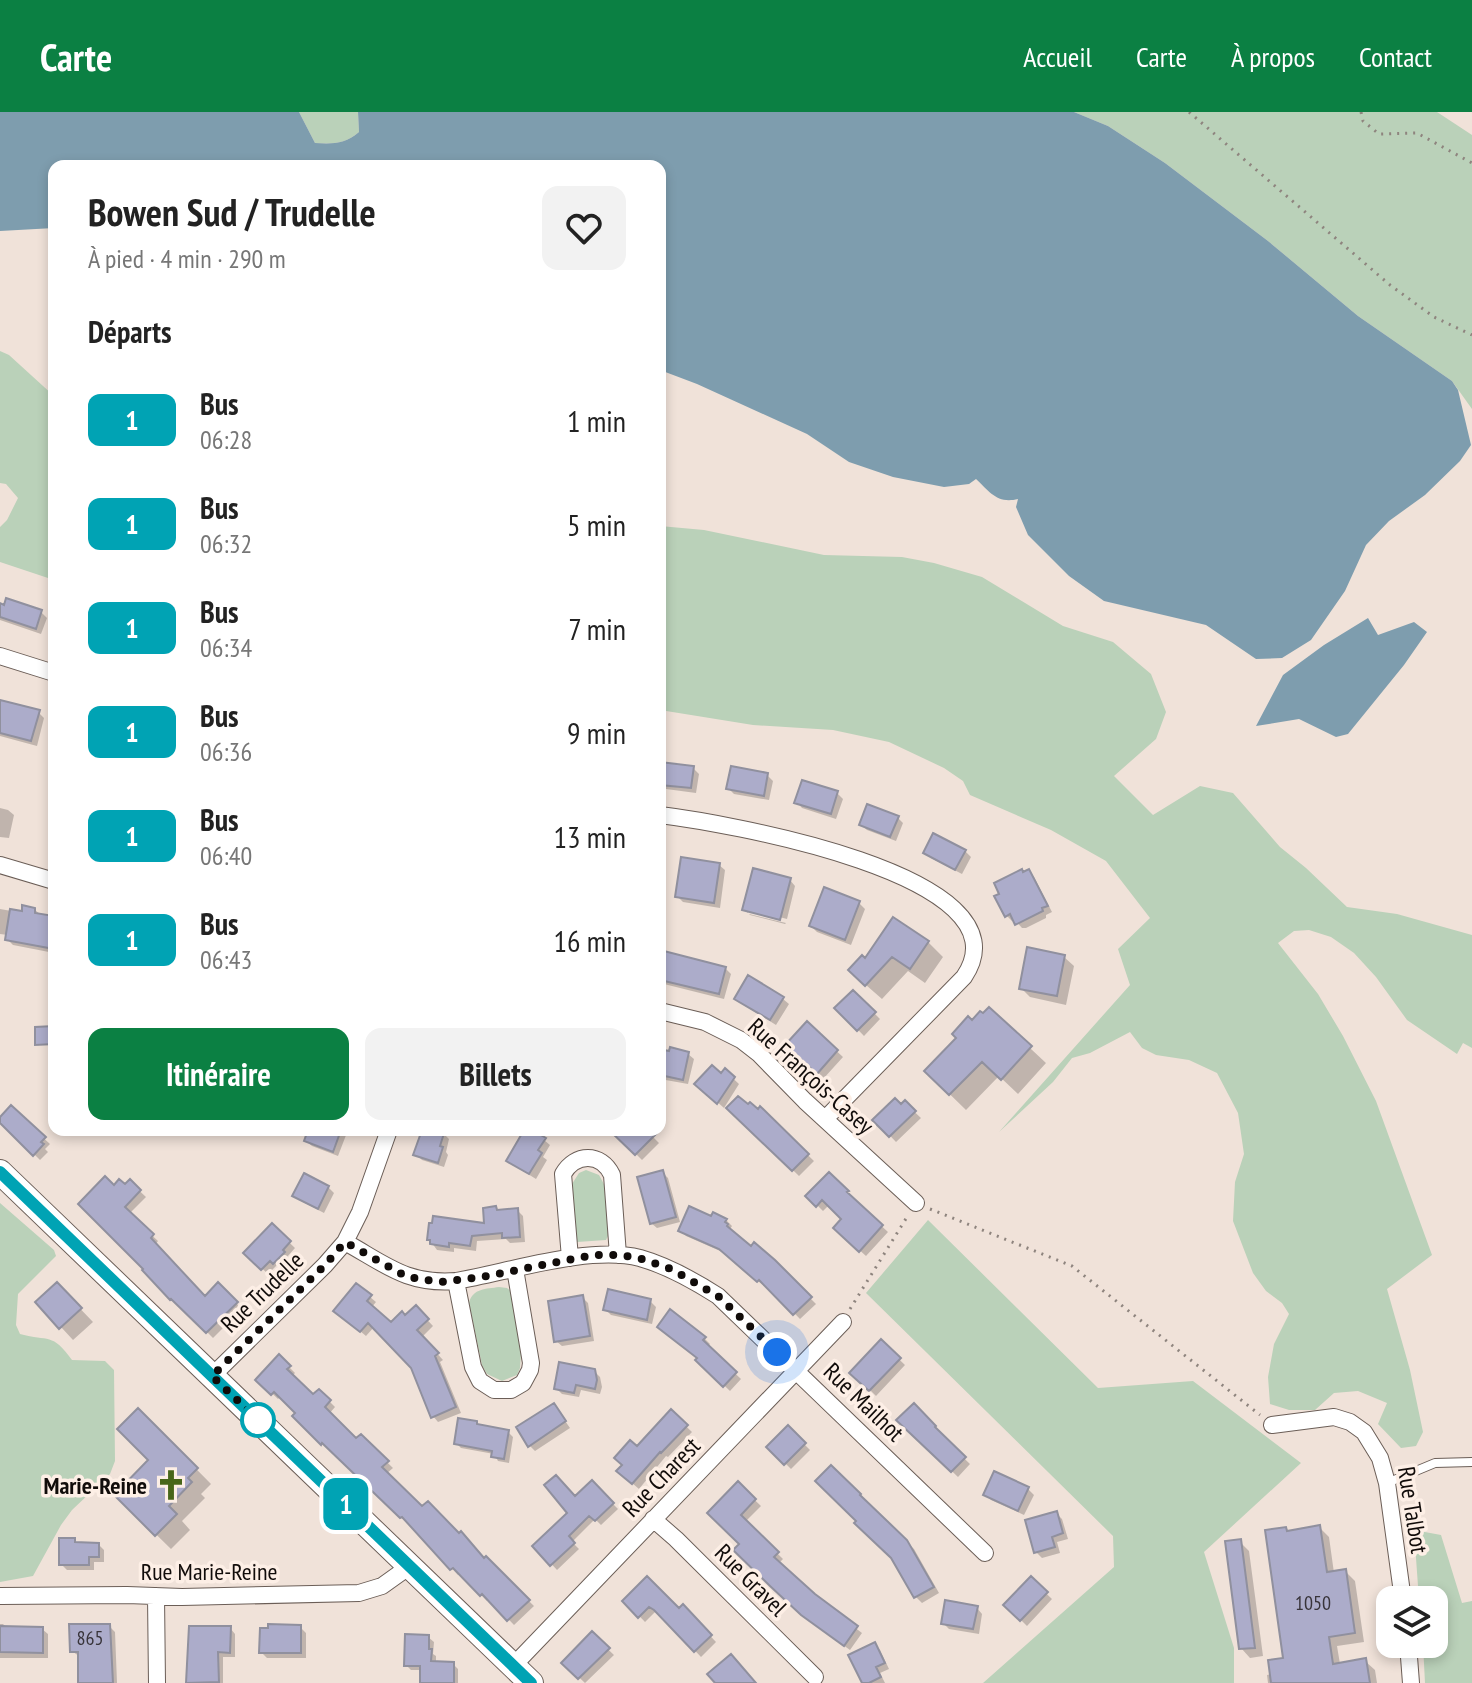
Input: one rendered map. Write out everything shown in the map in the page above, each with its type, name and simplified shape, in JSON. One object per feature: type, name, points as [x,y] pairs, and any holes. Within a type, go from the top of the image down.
[{"type":"street","points":[[0,656],[48,671]]},
{"type":"street","points":[[666,816],[783,837],[890,871],[938,896],[956,910],[972,935],[972,966],[964,977],[825,1119]]},
{"type":"street","points":[[0,865],[48,879]]},
{"type":"street","name":"Rue François-Casey","points":[[666,1012],[705,1022],[741,1040],[916,1203]]},
{"type":"street","name":"Rue Trudelle","points":[[212,1376],[345,1242],[360,1212],[387,1136]]},
{"type":"street","points":[[570,1258],[563,1174],[567,1166],[582,1158],[597,1159],[609,1168],[612,1175],[618,1255]]},
{"type":"street","points":[[0,1172],[531,1683]]},
{"type":"street","name":"Rue Mailhot","points":[[345,1242],[407,1277],[440,1282],[570,1258],[618,1255],[639,1258],[671,1269],[718,1296],[985,1553]]},
{"type":"street","points":[[456,1281],[475,1375],[494,1390],[511,1390],[523,1383],[531,1363],[515,1269]]},
{"type":"street","name":"Rue Charest","points":[[513,1666],[843,1322]]},
{"type":"street","name":"Rue Talbot","points":[[1272,1425],[1334,1417],[1350,1422],[1364,1432],[1380,1458],[1387,1483],[1401,1586]]},
{"type":"street","name":"Rue Gravel","points":[[653,1519],[815,1677]]},
{"type":"street","name":"Rue Marie-Reine","points":[[0,1596],[359,1593],[382,1586],[410,1566]]},
{"type":"street","points":[[156,1596],[157,1683]]},
{"type":"street","points":[[1409,1658],[1411,1683]]},
{"type":"lane","points":[[1387,1483],[1435,1463],[1472,1462]]},
{"type":"path","points":[[1189,112],[1390,285],[1434,317],[1472,335]]},
{"type":"path","points":[[1361,112],[1363,121],[1379,134],[1417,133],[1472,163]]},
{"type":"path","points":[[843,1322],[916,1203],[1072,1266],[1272,1425]]},
{"type":"green space","points":[[299,112],[358,112],[359,132],[338,142],[315,143]]},
{"type":"green space","points":[[1074,112],[1437,112],[1472,135],[1472,409],[1452,381],[1358,316],[1268,241],[1165,163],[1108,126]]},
{"type":"green space","points":[[0,351],[9,355],[48,391],[48,578],[0,562],[0,527],[18,498],[6,484],[0,483]]},
{"type":"green space","points":[[666,527],[704,530],[824,555],[902,557],[934,563],[982,577],[1063,626],[1113,642],[1151,674],[1166,712],[1156,739],[1114,776],[1153,815],[1200,786],[1233,793],[1280,847],[1347,907],[1397,914],[1472,935],[1472,1048],[1463,1043],[1457,1054],[1407,1020],[1376,977],[1354,953],[1331,937],[1309,930],[1294,931],[1278,943],[1318,994],[1376,1101],[1432,1255],[1387,1289],[1410,1370],[1423,1432],[1416,1446],[1401,1448],[1378,1424],[1387,1403],[1358,1391],[1334,1393],[1315,1410],[1289,1410],[1270,1404],[1268,1377],[1274,1344],[1289,1314],[1253,1273],[1233,1221],[1235,1182],[1244,1154],[1238,1113],[1217,1073],[1189,1060],[1156,1055],[1142,1048],[1130,1032],[1090,1053],[1072,1058],[1053,1082],[999,1132],[1130,985],[1118,949],[1150,918],[1106,861],[1051,830],[970,795],[963,781],[944,768],[889,742],[833,730],[753,725],[666,711]]},
{"type":"green space","points":[[586,1170],[599,1175],[605,1186],[606,1240],[577,1242],[572,1184],[579,1173]]},
{"type":"green space","points":[[0,1203],[54,1250],[56,1256],[18,1294],[16,1325],[20,1334],[60,1345],[72,1360],[105,1361],[114,1370],[115,1461],[110,1474],[72,1510],[61,1525],[33,1576],[0,1582]]},
{"type":"green space","points":[[928,1220],[1098,1388],[1193,1381],[1301,1463],[1204,1552],[1234,1648],[1234,1683],[983,1683],[1114,1567],[1113,1536],[866,1293]]},
{"type":"green space","points":[[499,1287],[512,1292],[521,1353],[517,1375],[502,1381],[487,1374],[482,1365],[469,1303],[477,1292]]},
{"type":"green space","points":[[1414,1530],[1441,1535],[1462,1603],[1472,1601],[1472,1683],[1425,1683],[1424,1658],[1448,1658],[1448,1586],[1418,1586]]},
{"type":"water","points":[[0,112],[299,112],[315,143],[328,143],[344,141],[359,132],[358,112],[1074,112],[1108,126],[1165,163],[1268,241],[1358,316],[1452,381],[1458,390],[1471,445],[1460,461],[1425,495],[1389,521],[1366,545],[1345,591],[1311,640],[1282,658],[1256,659],[1206,625],[1104,601],[1069,576],[1028,535],[1016,507],[1018,499],[999,498],[976,479],[969,484],[944,487],[893,477],[849,462],[807,434],[666,372],[666,160],[48,160],[48,228],[0,231]]},
{"type":"water","points":[[1368,618],[1378,635],[1414,622],[1427,632],[1348,734],[1336,737],[1299,719],[1256,726],[1283,675]]},
{"type":"building","points":[[6,598],[42,610],[36,629],[0,617],[0,603],[4,605]]},
{"type":"building","points":[[0,700],[40,710],[31,741],[0,733]]},
{"type":"building","points":[[666,763],[694,766],[691,788],[666,786]]},
{"type":"building","points":[[731,766],[768,773],[764,796],[726,789]]},
{"type":"building","points":[[802,780],[838,791],[831,814],[794,803]]},
{"type":"building","points":[[867,804],[899,816],[890,837],[859,825]]},
{"type":"building","points":[[933,833],[966,850],[955,870],[923,853]]},
{"type":"building","points":[[681,857],[720,863],[714,903],[675,897]]},
{"type":"building","points":[[753,868],[791,878],[780,920],[742,910]]},
{"type":"building","points":[[1022,869],[1023,872],[1029,869],[1048,906],[1015,925],[1010,914],[1005,917],[994,896],[999,894],[994,883]]},
{"type":"building","points":[[824,887],[860,901],[845,940],[809,926]]},
{"type":"building","points":[[22,905],[35,908],[35,913],[48,915],[48,948],[5,940],[10,909],[22,911]]},
{"type":"building","points":[[893,917],[929,941],[910,969],[892,957],[865,986],[848,970],[862,955],[865,958]]},
{"type":"building","points":[[1027,947],[1065,955],[1057,996],[1019,989]]},
{"type":"building","points":[[666,952],[726,967],[719,994],[666,981]]},
{"type":"building","points":[[748,975],[784,997],[770,1020],[734,999]]},
{"type":"building","points":[[853,990],[876,1012],[857,1031],[834,1008]]},
{"type":"building","points":[[989,1007],[1032,1046],[1001,1080],[982,1062],[949,1095],[924,1071],[956,1038],[952,1034],[968,1016],[972,1020]]},
{"type":"building","points":[[807,1021],[838,1050],[817,1074],[785,1045]]},
{"type":"building","points":[[48,1026],[48,1044],[35,1045],[35,1027]]},
{"type":"building","points":[[670,1047],[689,1052],[683,1080],[666,1076],[666,1050],[669,1051]]},
{"type":"building","points":[[712,1065],[721,1073],[725,1068],[735,1077],[717,1104],[694,1084]]},
{"type":"building","points":[[738,1096],[758,1109],[760,1106],[809,1154],[792,1171],[726,1108]]},
{"type":"building","points":[[895,1098],[901,1104],[905,1100],[916,1111],[889,1137],[872,1120]]},
{"type":"building","points":[[11,1105],[46,1137],[33,1156],[0,1123],[0,1117]]},
{"type":"building","points":[[306,1136],[339,1136],[333,1152],[304,1141]]},
{"type":"building","points":[[420,1136],[443,1136],[438,1163],[413,1155]]},
{"type":"building","points":[[521,1136],[546,1138],[538,1150],[542,1153],[529,1174],[506,1161]]},
{"type":"building","points":[[615,1136],[654,1136],[635,1155]]},
{"type":"building","points":[[663,1170],[676,1217],[650,1224],[637,1177]]},
{"type":"building","points":[[829,1172],[883,1225],[859,1252],[833,1228],[841,1219],[822,1200],[816,1207],[805,1196]]},
{"type":"building","points":[[304,1173],[329,1186],[318,1209],[292,1196]]},
{"type":"building","points":[[105,1176],[114,1185],[119,1179],[125,1184],[130,1179],[141,1190],[125,1207],[154,1234],[151,1238],[205,1296],[218,1282],[238,1302],[206,1333],[78,1204]]},
{"type":"building","points":[[496,1206],[497,1210],[518,1208],[520,1237],[502,1238],[502,1233],[472,1236],[470,1246],[449,1243],[449,1247],[430,1244],[427,1240],[433,1216],[484,1223],[483,1208]]},
{"type":"building","points":[[689,1206],[727,1219],[727,1226],[751,1246],[754,1242],[812,1297],[793,1315],[759,1280],[757,1282],[719,1249],[678,1231]]},
{"type":"building","points":[[272,1223],[291,1241],[273,1264],[270,1261],[261,1270],[243,1253]]},
{"type":"building","points":[[57,1282],[82,1308],[59,1329],[35,1302]]},
{"type":"building","points":[[356,1283],[372,1295],[367,1301],[391,1322],[402,1311],[405,1315],[416,1305],[429,1319],[417,1330],[439,1353],[435,1356],[456,1407],[431,1418],[411,1368],[368,1323],[360,1332],[333,1311]]},
{"type":"building","points":[[608,1289],[651,1299],[647,1320],[603,1310]]},
{"type":"building","points":[[583,1295],[590,1336],[554,1342],[548,1301]]},
{"type":"building","points":[[670,1309],[706,1337],[703,1340],[737,1372],[723,1387],[695,1360],[697,1358],[657,1327]]},
{"type":"building","points":[[881,1339],[901,1358],[869,1391],[849,1373]]},
{"type":"building","points":[[279,1354],[291,1366],[287,1369],[313,1394],[319,1389],[331,1400],[325,1407],[356,1438],[361,1434],[389,1461],[382,1467],[422,1506],[428,1501],[530,1600],[507,1621],[453,1568],[450,1570],[402,1517],[321,1445],[292,1416],[295,1413],[274,1392],[271,1395],[255,1380]]},
{"type":"building","points":[[559,1362],[595,1369],[595,1389],[576,1385],[574,1393],[554,1389]]},
{"type":"building","points":[[554,1403],[566,1421],[528,1447],[516,1427]]},
{"type":"building","points":[[914,1403],[966,1457],[951,1472],[896,1420]]},
{"type":"building","points":[[138,1408],[198,1468],[188,1478],[192,1482],[169,1506],[177,1514],[155,1536],[114,1495],[148,1460],[117,1429]]},
{"type":"building","points":[[671,1409],[688,1425],[632,1484],[616,1471],[622,1465],[614,1458],[630,1440],[637,1446]]},
{"type":"building","points":[[458,1418],[509,1430],[504,1459],[491,1457],[492,1451],[454,1444]]},
{"type":"building","points":[[788,1425],[806,1443],[784,1465],[766,1447]]},
{"type":"building","points":[[831,1465],[907,1540],[934,1587],[914,1598],[891,1558],[815,1481]]},
{"type":"building","points":[[994,1471],[1029,1487],[1018,1511],[983,1495]]},
{"type":"building","points":[[556,1475],[575,1496],[592,1480],[614,1503],[595,1521],[589,1516],[569,1536],[575,1543],[550,1566],[532,1546],[567,1513],[544,1485]]},
{"type":"building","points":[[738,1481],[756,1499],[741,1515],[779,1552],[774,1557],[815,1594],[858,1626],[844,1646],[801,1615],[770,1586],[733,1550],[739,1544],[707,1513]]},
{"type":"building","points":[[1057,1511],[1063,1533],[1052,1537],[1055,1547],[1034,1553],[1025,1520]]},
{"type":"building","points":[[1320,1525],[1327,1572],[1346,1569],[1355,1633],[1329,1637],[1333,1664],[1366,1658],[1370,1683],[1271,1683],[1268,1660],[1283,1658],[1265,1530],[1286,1527],[1287,1531]]},
{"type":"building","points":[[59,1538],[99,1543],[99,1557],[89,1557],[89,1565],[59,1565]]},
{"type":"building","points":[[1241,1539],[1255,1648],[1239,1649],[1225,1541]]},
{"type":"building","points":[[647,1576],[679,1608],[683,1604],[712,1635],[694,1652],[654,1610],[649,1607],[638,1618],[622,1601]]},
{"type":"building","points":[[1031,1576],[1048,1592],[1020,1621],[1003,1605]]},
{"type":"building","points":[[945,1600],[978,1606],[973,1629],[941,1624]]},
{"type":"building","points":[[69,1624],[110,1624],[113,1683],[78,1683],[78,1652],[70,1652]]},
{"type":"building","points":[[268,1624],[301,1625],[301,1653],[259,1653],[260,1628],[268,1628]]},
{"type":"building","points":[[0,1626],[43,1627],[43,1653],[0,1652]]},
{"type":"building","points":[[189,1626],[231,1626],[230,1653],[218,1652],[219,1682],[186,1683]]},
{"type":"building","points":[[592,1631],[610,1648],[578,1679],[561,1663]]},
{"type":"building","points":[[405,1634],[429,1635],[431,1661],[454,1662],[454,1683],[420,1683],[420,1666],[404,1666]]},
{"type":"building","points":[[875,1642],[885,1663],[876,1667],[881,1677],[862,1683],[848,1655]]},
{"type":"building","points":[[731,1654],[756,1683],[715,1683],[707,1674]]},
{"type":"bus line","name":"1","points":[[0,1172],[531,1683]]},
{"type":"place","name":"Marie-Reine","points":[[171,1485]]},
{"type":"route","points":[[258,1420],[212,1376],[345,1242],[407,1277],[440,1282],[593,1255],[639,1258],[671,1269],[718,1296],[777,1352]]}]
